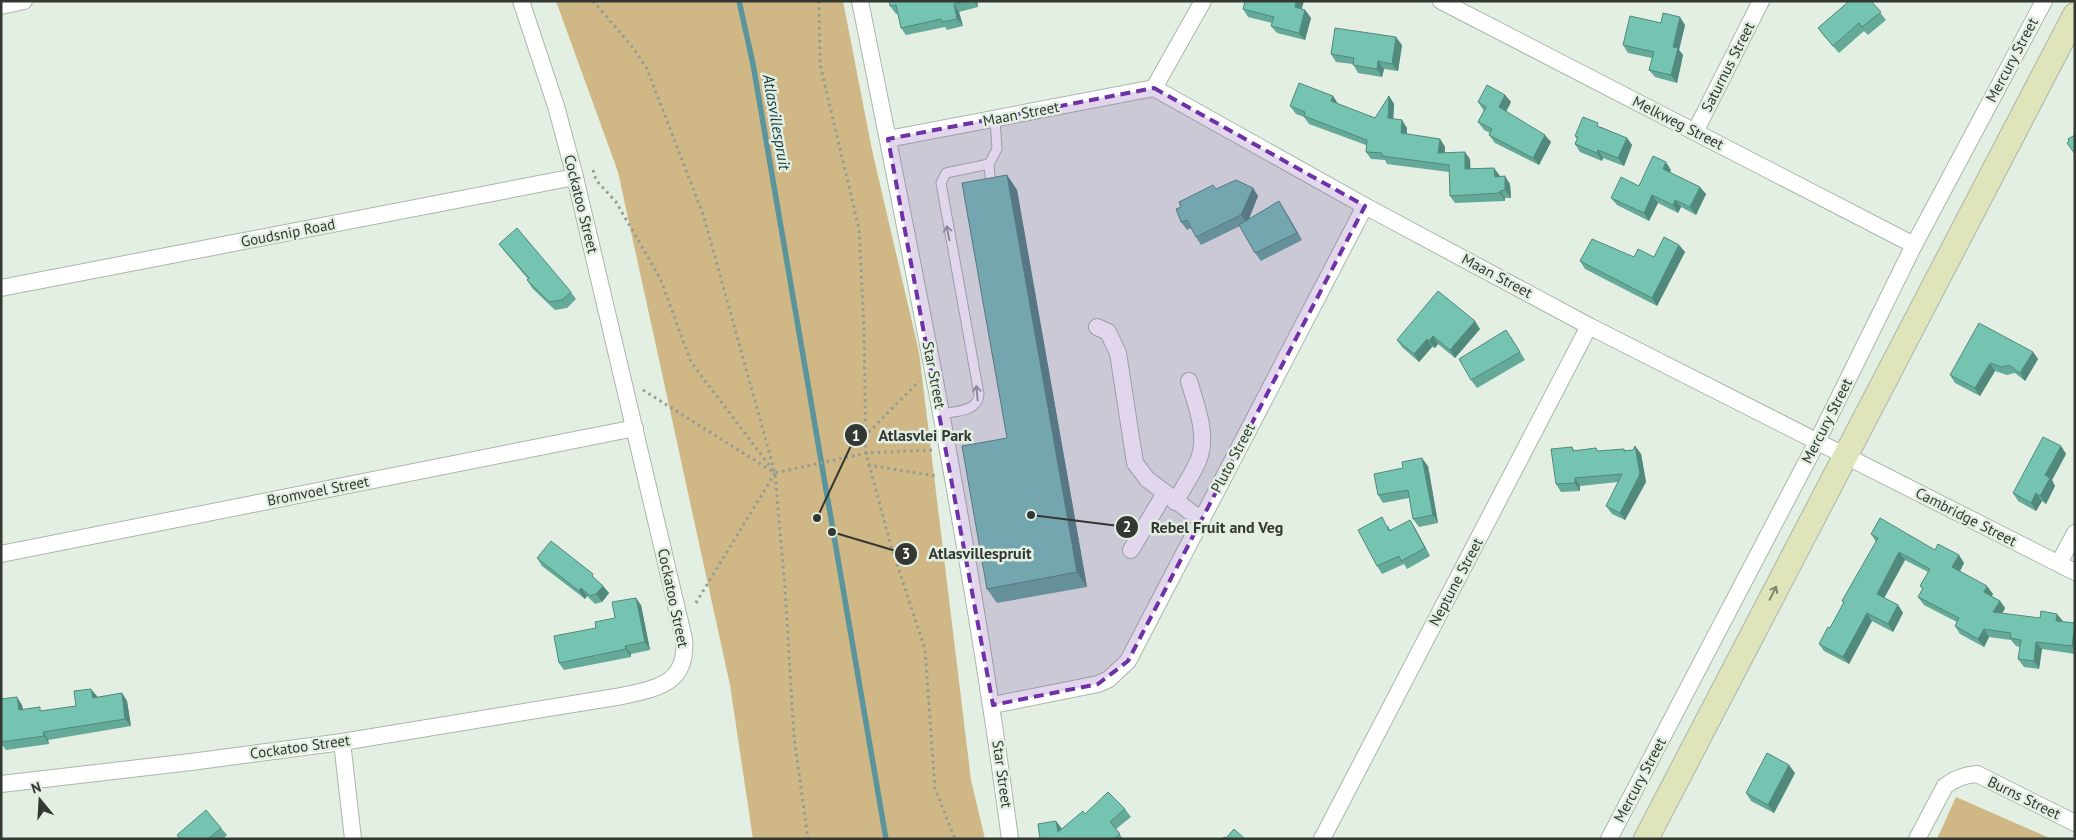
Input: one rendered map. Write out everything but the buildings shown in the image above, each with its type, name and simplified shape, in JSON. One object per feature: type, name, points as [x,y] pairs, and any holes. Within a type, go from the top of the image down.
[{"type":"street","points":[[1,6],[24,1]]},
{"type":"street","name":"Cockatoo Street","points":[[1,784],[342,742],[657,688],[673,678],[682,664],[685,649],[682,626],[576,177],[556,106],[521,1]]},
{"type":"street","name":"Star Street","points":[[860,1],[942,414],[992,705],[1010,839]]},
{"type":"street","points":[[1154,88],[1203,1]]},
{"type":"street","name":"Melkweg Street","points":[[1441,1],[1914,245]]},
{"type":"street","name":"Saturnus Street","points":[[1695,132],[1761,1]]},
{"type":"street","name":"Mercury Street","points":[[1609,839],[1817,442],[1914,245],[2044,1]]},
{"type":"street","name":"Mercury Street","points":[[1662,839],[1812,553],[1851,457],[2075,15]]},
{"type":"street","name":"Mercury Street","points":[[1646,839],[2075,38]]},
{"type":"street","name":"Maan Street","points":[[888,139],[1154,88],[1365,206],[1589,326],[1817,442],[1851,457]]},
{"type":"street","name":"Goudsnip Road","points":[[1,288],[576,177]]},
{"type":"street","name":"Pluto Street","points":[[992,705],[1098,684],[1119,670],[1128,661],[1200,519],[1365,206]]},
{"type":"street","name":"Neptune Street","points":[[1322,839],[1589,326]]},
{"type":"street","points":[[1097,327],[1108,332],[1118,353],[1135,463],[1147,479],[1200,519]]},
{"type":"street","points":[[1131,550],[1199,460],[1201,445],[1200,417],[1189,381]]},
{"type":"street","name":"Bromvoel Street","points":[[1,554],[635,428]]},
{"type":"street","name":"Cambridge Street","points":[[1851,457],[2075,572]]},
{"type":"street","points":[[2059,563],[2075,533]]},
{"type":"street","points":[[342,742],[353,839]]},
{"type":"street","name":"Burns Street","points":[[1917,839],[1945,786],[1951,780],[1977,774],[2075,823]]},
{"type":"lane","points":[[991,189],[988,164],[996,149],[995,119]]},
{"type":"lane","points":[[942,414],[973,407],[978,401],[978,394],[940,183],[946,173],[988,164]]},
{"type":"path","points":[[593,1],[634,49],[647,69],[703,214],[775,473],[794,737],[808,839]]},
{"type":"path","points":[[819,1],[820,64],[859,230],[864,328],[864,438],[868,466],[925,650],[935,789],[955,839]]},
{"type":"path","points":[[596,180],[616,202],[660,278],[690,362],[775,473]]},
{"type":"path","points":[[864,438],[932,367]]},
{"type":"path","points":[[623,378],[775,473]]},
{"type":"path","points":[[682,626],[775,473],[786,469],[866,453],[947,450]]},
{"type":"path","points":[[868,466],[953,479]]},
{"type":"highlighted area","points":[[1154,88],[1365,206],[1128,661],[1098,684],[993,705],[888,139]]},
{"type":"shaded area","points":[[556,1],[843,1],[872,150],[919,352],[971,780],[985,839],[753,839],[730,685],[618,172]]},
{"type":"shaded area","points":[[1956,797],[2052,839],[1937,839]]},
{"type":"waterway","name":"Atlasvillespruit","points":[[739,1],[753,64],[886,839]]},
{"type":"place","name":"Rebel Fruit and Veg","points":[[1031,515]]},
{"type":"place","name":"Atlasvlei Park","points":[[817,518]]},
{"type":"place","name":"Atlasvillespruit","points":[[832,532]]}]
